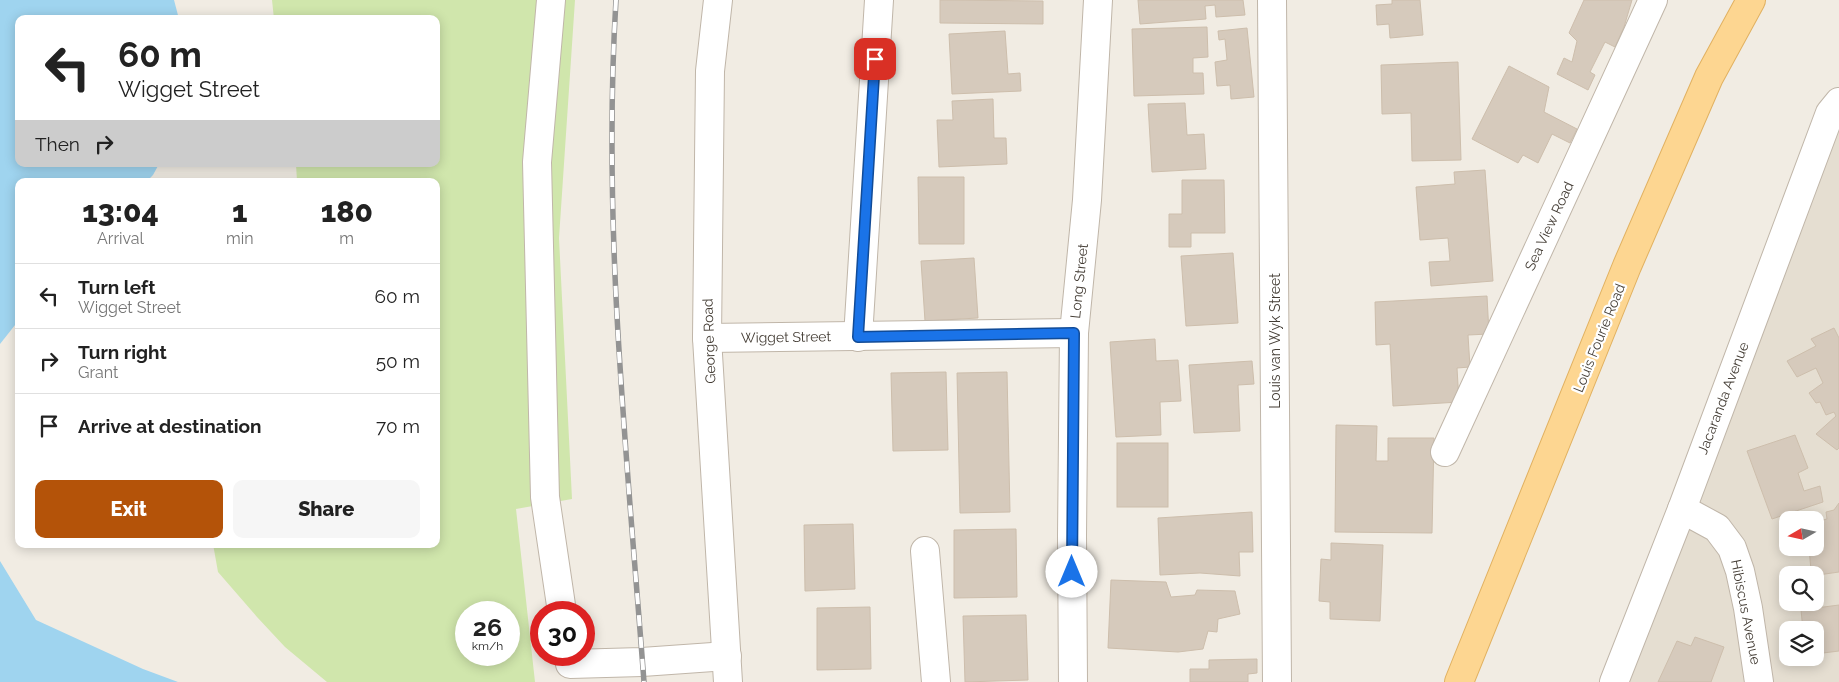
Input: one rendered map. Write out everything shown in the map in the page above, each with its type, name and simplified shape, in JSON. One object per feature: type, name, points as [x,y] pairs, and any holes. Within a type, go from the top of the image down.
[{"type":"main road","name":"Louis Fourie Road","points":[[1459,682],[1643,230],[1708,77],[1751,0]]},
{"type":"street","points":[[551,0],[537,162],[546,497],[560,601]]},
{"type":"street","name":"George Road","points":[[718,0],[710,71],[707,338],[728,669]]},
{"type":"street","points":[[858,337],[879,0]]},
{"type":"street","name":"Long Street","points":[[1073,682],[1074,333],[1087,200],[1098,0]]},
{"type":"street","name":"Louis van Wyk Street","points":[[1272,0],[1277,682]]},
{"type":"street","name":"Sea View Road","points":[[1445,452],[1653,0]]},
{"type":"street","name":"Jacaranda Avenue","points":[[1614,682],[1835,108]]},
{"type":"street","name":"Wigget Street","points":[[707,338],[1074,333]]},
{"type":"street","name":"Hibiscus Avenue","points":[[1682,509],[1717,528],[1732,548],[1740,571],[1748,608],[1759,682]]},
{"type":"street","points":[[925,551],[936,682]]},
{"type":"street","points":[[570,667],[642,662],[728,669]]},
{"type":"shaded area","points":[[1839,102],[1839,682],[1599,682],[1804,159]]},
{"type":"green space","points":[[272,0],[575,0],[559,238],[572,499],[516,509],[530,636],[530,666],[533,666],[535,682],[327,682],[285,647],[218,572],[214,548],[440,548],[440,178],[297,178],[296,167],[440,167],[440,15],[274,15]]},
{"type":"water","points":[[0,0],[174,0],[178,15],[15,15],[15,167],[157,167],[150,178],[15,178],[15,325],[0,344]]},
{"type":"water","points":[[0,561],[36,620],[143,669],[178,682],[0,682]]},
{"type":"building","points":[[940,0],[1043,1],[1043,24],[940,23]]},
{"type":"building","points":[[1138,0],[1243,0],[1245,15],[1216,17],[1215,5],[1205,6],[1206,19],[1140,24]]},
{"type":"building","points":[[1392,0],[1420,0],[1423,35],[1390,38],[1389,24],[1377,25],[1376,5],[1392,4]]},
{"type":"building","points":[[1584,0],[1632,0],[1624,27],[1615,47],[1605,42],[1590,72],[1595,75],[1588,90],[1557,74],[1564,58],[1572,62],[1577,41],[1569,33]]},
{"type":"building","points":[[1207,27],[1208,57],[1193,58],[1193,73],[1203,73],[1204,94],[1134,96],[1132,29]]},
{"type":"building","points":[[1247,28],[1254,97],[1231,99],[1230,85],[1217,86],[1215,62],[1227,60],[1225,39],[1219,40],[1218,31]]},
{"type":"building","points":[[1005,31],[1008,74],[1020,73],[1021,91],[952,94],[949,34]]},
{"type":"building","points":[[1458,62],[1461,160],[1412,161],[1411,113],[1382,114],[1381,65]]},
{"type":"building","points":[[1509,66],[1549,87],[1544,112],[1577,129],[1570,143],[1552,134],[1538,163],[1523,155],[1518,163],[1472,139]]},
{"type":"building","points":[[993,99],[994,138],[1006,138],[1007,164],[939,167],[937,120],[953,120],[952,101]]},
{"type":"building","points":[[1185,103],[1187,135],[1204,134],[1206,169],[1152,172],[1148,104]]},
{"type":"building","points":[[1485,170],[1493,281],[1431,286],[1429,262],[1450,261],[1448,238],[1420,240],[1416,187],[1455,184],[1454,172]]},
{"type":"building","points":[[918,177],[964,177],[964,244],[919,244]]},
{"type":"building","points":[[1182,180],[1224,180],[1225,233],[1191,233],[1191,247],[1169,247],[1169,214],[1182,214]]},
{"type":"building","points":[[1233,253],[1238,323],[1186,326],[1181,256]]},
{"type":"building","points":[[974,258],[978,318],[925,321],[921,261]]},
{"type":"building","points":[[1487,296],[1489,334],[1468,335],[1470,367],[1457,368],[1459,402],[1393,406],[1390,344],[1376,345],[1375,302]]},
{"type":"building","points":[[1834,328],[1839,338],[1839,448],[1837,450],[1816,434],[1836,416],[1834,412],[1826,415],[1820,402],[1816,403],[1809,393],[1823,383],[1816,368],[1797,377],[1787,361],[1816,346],[1811,339]]},
{"type":"building","points":[[1155,339],[1156,361],[1178,360],[1181,401],[1160,402],[1161,435],[1116,437],[1110,342]]},
{"type":"building","points":[[1252,361],[1254,384],[1238,385],[1240,431],[1194,433],[1189,365]]},
{"type":"building","points":[[946,372],[948,450],[893,451],[891,373]]},
{"type":"building","points":[[1007,372],[1010,512],[960,513],[957,373]]},
{"type":"building","points":[[1336,425],[1377,426],[1376,461],[1388,461],[1388,438],[1434,438],[1432,533],[1335,532]]},
{"type":"building","points":[[1795,435],[1808,468],[1798,473],[1804,491],[1820,486],[1823,502],[1796,511],[1779,511],[1779,517],[1772,519],[1747,451]]},
{"type":"building","points":[[1117,443],[1168,443],[1168,507],[1117,507]]},
{"type":"building","points":[[1839,503],[1839,572],[1824,574],[1824,566],[1811,566],[1810,556],[1824,556],[1824,520],[1827,519],[1826,512],[1834,510]]},
{"type":"building","points":[[1252,512],[1253,552],[1239,552],[1240,576],[1200,573],[1160,575],[1158,518]]},
{"type":"building","points":[[853,524],[855,589],[805,591],[804,525]]},
{"type":"building","points":[[1016,529],[1017,597],[954,598],[954,530]]},
{"type":"building","points":[[1331,543],[1383,545],[1380,621],[1330,619],[1330,602],[1319,601],[1321,559],[1331,560]]},
{"type":"building","points":[[1111,580],[1166,582],[1171,597],[1195,595],[1197,590],[1235,591],[1240,614],[1218,619],[1217,632],[1208,631],[1203,649],[1178,652],[1108,648]]},
{"type":"building","points":[[1839,605],[1839,651],[1824,653],[1824,621],[1802,621],[1801,611],[1824,611],[1824,607]]},
{"type":"building","points":[[870,607],[871,669],[817,670],[817,608]]},
{"type":"building","points":[[1026,615],[1028,680],[965,682],[963,616]]},
{"type":"building","points":[[1695,637],[1724,647],[1711,682],[1658,682],[1677,641],[1691,646]]},
{"type":"building","points":[[1257,659],[1257,673],[1248,674],[1248,682],[1190,682],[1190,669],[1209,669],[1209,660]]},
{"type":"railway","points":[[616,0],[612,85],[614,256],[624,427],[644,682]]},
{"type":"route","points":[[875,59],[858,337],[1074,333],[1072,572]]}]
